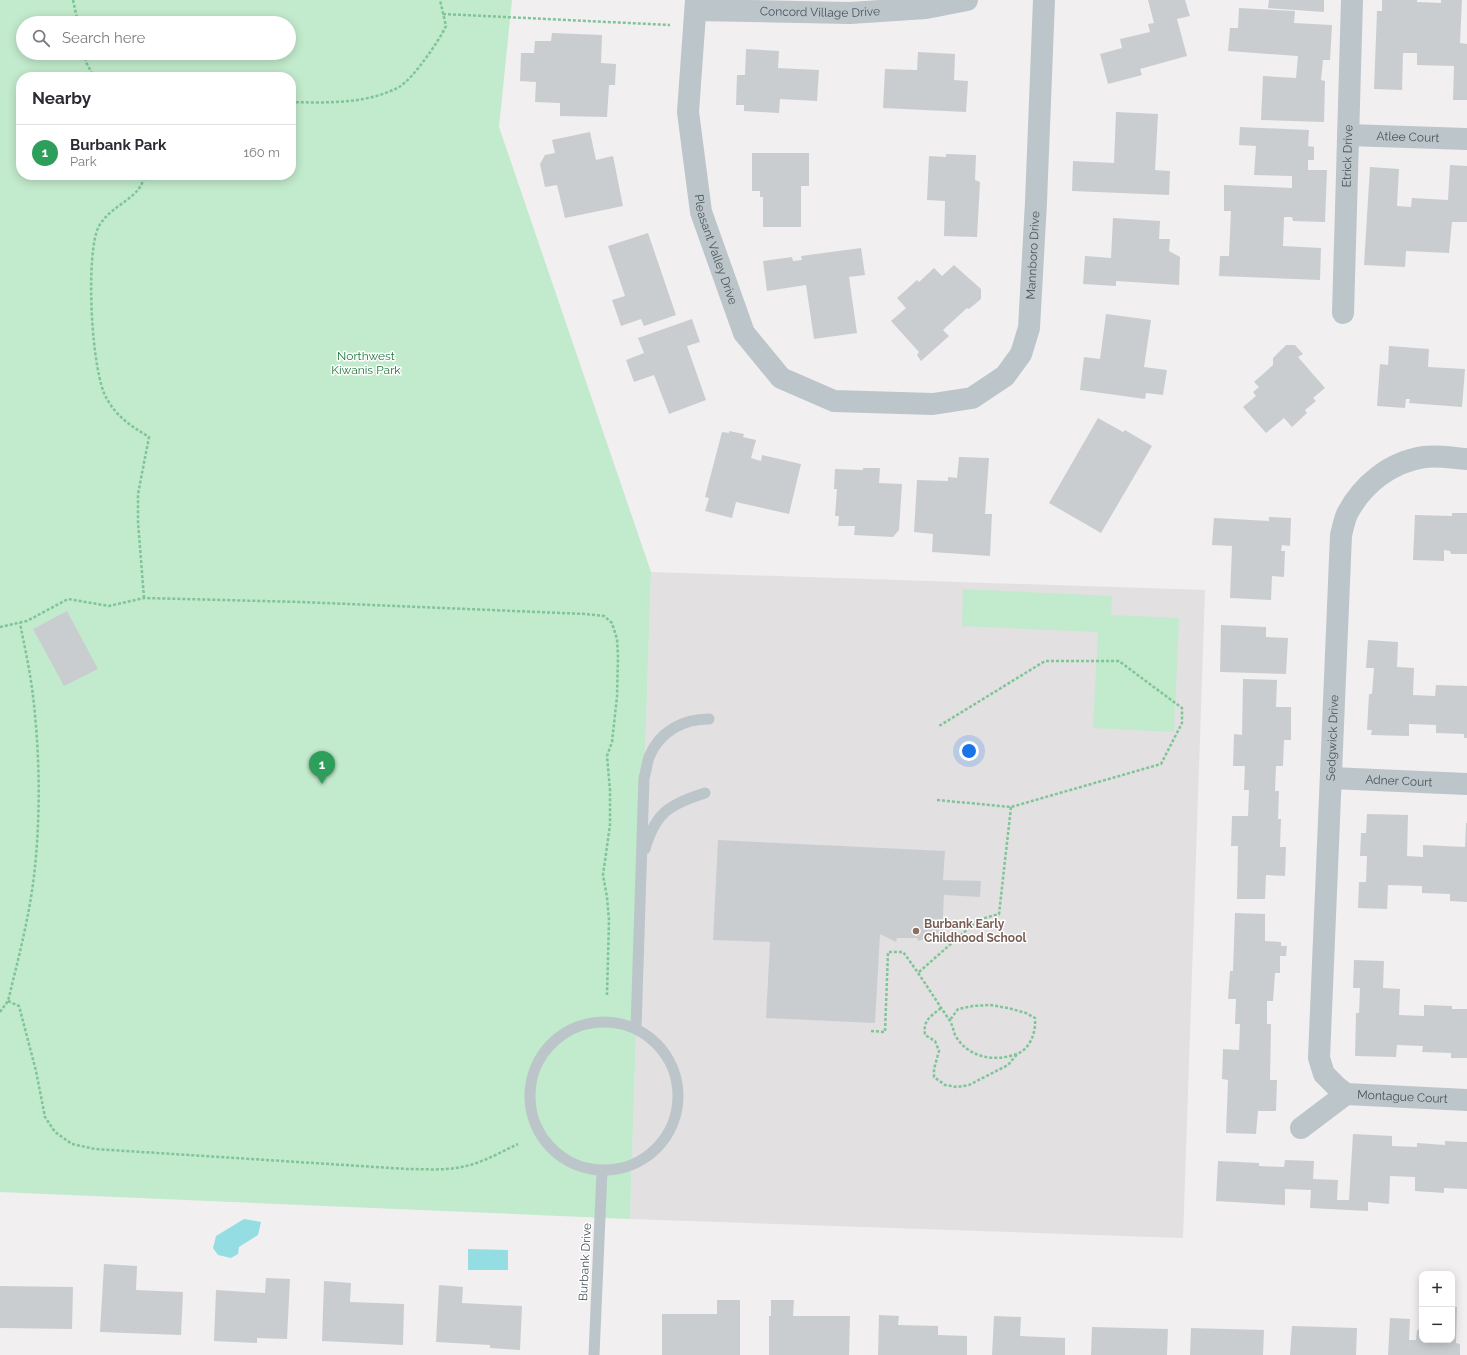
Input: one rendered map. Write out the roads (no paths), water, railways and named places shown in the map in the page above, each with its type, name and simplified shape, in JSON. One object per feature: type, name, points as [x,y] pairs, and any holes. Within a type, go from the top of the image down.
[{"type":"street","name":"Concord Village Drive","points":[[696,12],[850,12],[926,8],[967,0]]},
{"type":"street","name":"Mannboro Drive","points":[[883,403],[932,404],[972,398],[1005,376],[1021,354],[1029,328],[1036,202],[1044,0]]},
{"type":"street","name":"Etrick Drive","points":[[1343,313],[1352,0]]},
{"type":"street","name":"Pleasant Valley Drive","points":[[696,12],[688,112],[701,212],[744,333],[781,378],[834,401],[883,403]]},
{"type":"street","name":"Atlee Court","points":[[1348,135],[1467,139]]},
{"type":"street","name":"Sedgwick Drive","points":[[1346,1094],[1324,1074],[1319,1058],[1341,535],[1347,516],[1357,498],[1368,484],[1386,470],[1424,457],[1467,459]]},
{"type":"street","name":"Adner Court","points":[[1331,778],[1467,784]]},
{"type":"street","name":"Montague Court","points":[[1301,1128],[1346,1094],[1467,1100]]},
{"type":"lane","points":[[636,1029],[644,778],[649,757],[663,737],[673,728],[684,722],[696,719],[709,719]]},
{"type":"lane","points":[[641,866],[653,828],[661,815],[672,806],[688,798],[705,793]]},
{"type":"lane","points":[[602,1022],[619,1023],[636,1029],[653,1040],[666,1055],[675,1073],[678,1093],[676,1114],[669,1132],[657,1148],[641,1161],[622,1168],[602,1170],[584,1168],[568,1162],[554,1152],[542,1138],[534,1123],[530,1105],[530,1088],[533,1070],[541,1055],[553,1041],[567,1031],[584,1024],[602,1022]]},
{"type":"lane","name":"Burbank Drive","points":[[594,1355],[602,1170]]},
{"type":"water","points":[[244,1219],[261,1222],[258,1235],[239,1247],[238,1254],[231,1258],[218,1255],[213,1248],[216,1236]]},
{"type":"water","points":[[468,1249],[508,1250],[508,1270],[468,1270]]},
{"type":"place","name":"Burbank Park","points":[[322,784]]},
{"type":"place","name":"Burbank Early Childhood School","points":[[916,931]]},
{"type":"park label","name":"Northwest Kiwanis Park","points":[[366,363]]}]
